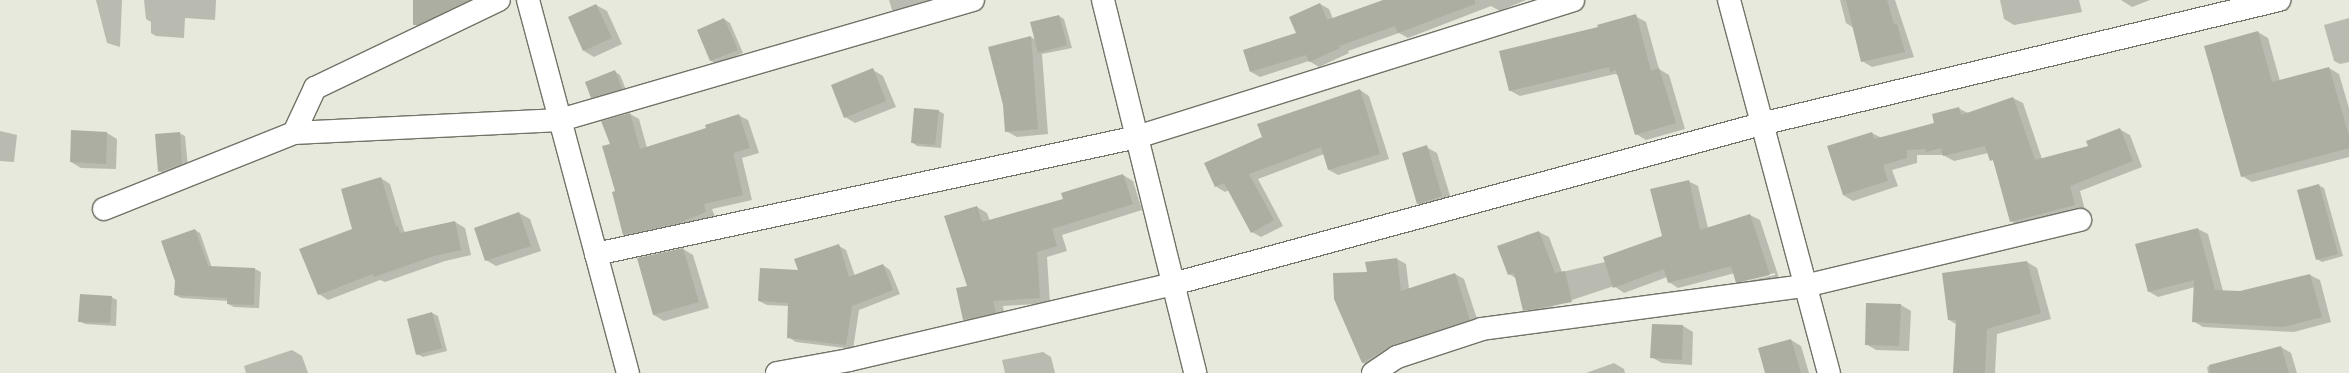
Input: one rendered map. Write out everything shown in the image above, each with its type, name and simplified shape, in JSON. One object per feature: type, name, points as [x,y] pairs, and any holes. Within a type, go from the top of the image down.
[{"type":"street","points":[[294,133],[315,88],[499,0]]},
{"type":"street","points":[[528,0],[628,373]]},
{"type":"street","points":[[104,209],[294,133],[560,120],[973,0]]},
{"type":"street","points":[[1103,0],[1195,373]]},
{"type":"street","points":[[596,254],[1137,137],[1573,0]]},
{"type":"street","points":[[1729,0],[1804,286],[1829,373]]},
{"type":"street","points":[[777,373],[849,360],[1173,284],[1761,124],[2279,0]]},
{"type":"street","points":[[1373,373],[1397,357],[1482,329],[1804,286],[2080,220]]},
{"type":"building","points":[[413,0],[470,0],[418,25],[413,25]]},
{"type":"building","points":[[1383,0],[1475,0],[1475,4],[1398,33],[1395,26],[1339,46],[1340,48],[1309,62],[1306,55],[1250,72],[1243,50],[1296,33],[1289,17],[1320,3],[1327,20]]},
{"type":"building","points":[[1846,0],[1887,0],[1894,24],[1897,24],[1905,52],[1861,62]]},
{"type":"building","points":[[596,4],[612,38],[583,51],[568,17]]},
{"type":"building","points":[[1636,14],[1651,71],[1659,68],[1676,123],[1635,135],[1616,70],[1610,72],[1609,67],[1509,91],[1499,51],[1598,27],[1597,25]]},
{"type":"building","points":[[1059,15],[1067,45],[1038,53],[1030,22]]},
{"type":"building","points":[[724,18],[738,50],[710,61],[697,30]]},
{"type":"building","points":[[2258,31],[2272,82],[2329,67],[2349,136],[2349,148],[2241,177],[2204,46]]},
{"type":"building","points":[[1031,36],[1038,129],[1005,132],[1003,105],[988,47]]},
{"type":"building","points":[[873,68],[886,101],[844,118],[831,85]]},
{"type":"building","points":[[615,70],[622,89],[591,98],[585,82]]},
{"type":"building","points":[[1360,89],[1380,154],[1328,170],[1321,147],[1249,174],[1274,220],[1251,233],[1224,183],[1215,187],[1204,163],[1262,137],[1257,124]]},
{"type":"building","points":[[2013,97],[2035,160],[2088,146],[2086,141],[2120,128],[2133,161],[2070,186],[2075,205],[2010,222],[1993,160],[1990,161],[1985,146],[1943,156],[1941,148],[1926,152],[1926,149],[1907,150],[1907,158],[1883,165],[1888,181],[1843,195],[1827,146],[1872,132],[1874,139],[1934,123],[1932,114],[1959,107],[1961,115]]},
{"type":"building","points":[[914,108],[939,110],[935,145],[911,143]]},
{"type":"building","points":[[630,113],[640,149],[706,128],[705,125],[739,114],[750,148],[733,153],[743,195],[704,204],[706,212],[676,224],[623,235],[612,192],[615,191],[602,146],[610,144],[601,121]]},
{"type":"building","points":[[71,130],[107,132],[106,164],[70,162]]},
{"type":"building","points":[[180,132],[182,164],[158,172],[155,134]]},
{"type":"building","points":[[1427,145],[1442,196],[1417,204],[1402,153]]},
{"type":"building","points":[[1123,174],[1133,204],[1052,229],[1057,246],[1037,252],[1040,298],[993,301],[996,313],[963,320],[956,288],[967,286],[944,216],[977,206],[982,222],[1063,199],[1061,193]]},
{"type":"building","points":[[381,177],[396,227],[398,226],[400,233],[455,221],[461,250],[434,256],[374,277],[373,274],[318,295],[299,249],[352,229],[341,189]]},
{"type":"building","points":[[1689,180],[1700,230],[1750,214],[1770,275],[1736,283],[1731,266],[1668,283],[1664,269],[1613,288],[1603,257],[1662,236],[1650,189]]},
{"type":"building","points":[[2319,184],[2338,254],[2316,260],[2297,190]]},
{"type":"building","points":[[519,212],[531,246],[485,261],[474,228]]},
{"type":"building","points":[[2198,228],[2215,290],[2240,291],[2310,274],[2322,317],[2283,327],[2192,322],[2194,280],[2148,292],[2135,244]]},
{"type":"building","points":[[195,229],[208,266],[255,268],[254,305],[227,304],[227,298],[174,295],[175,281],[161,241]]},
{"type":"building","points":[[1539,231],[1555,273],[1565,271],[1572,302],[1523,311],[1514,273],[1508,275],[1497,246]]},
{"type":"building","points":[[839,244],[849,277],[883,264],[893,290],[852,306],[846,345],[787,338],[788,303],[758,301],[760,268],[798,270],[794,259]]},
{"type":"building","points":[[683,248],[699,302],[653,315],[637,258]]},
{"type":"building","points":[[1397,258],[1401,291],[1455,273],[1470,320],[1393,345],[1362,363],[1334,299],[1333,273],[1367,272],[1365,262]]},
{"type":"building","points":[[2027,261],[2041,313],[1987,329],[1985,373],[1953,373],[1956,320],[1948,320],[1942,273]]},
{"type":"building","points":[[80,294],[112,296],[110,323],[78,322]]},
{"type":"building","points":[[1866,303],[1901,304],[1899,346],[1865,345]]},
{"type":"building","points":[[432,312],[442,348],[416,355],[407,319]]},
{"type":"building","points":[[1652,324],[1683,325],[1682,360],[1650,358]]},
{"type":"building","points":[[1791,339],[1801,373],[1765,373],[1758,348]]},
{"type":"building","points":[[2281,346],[2289,373],[2210,373],[2209,365]]}]
